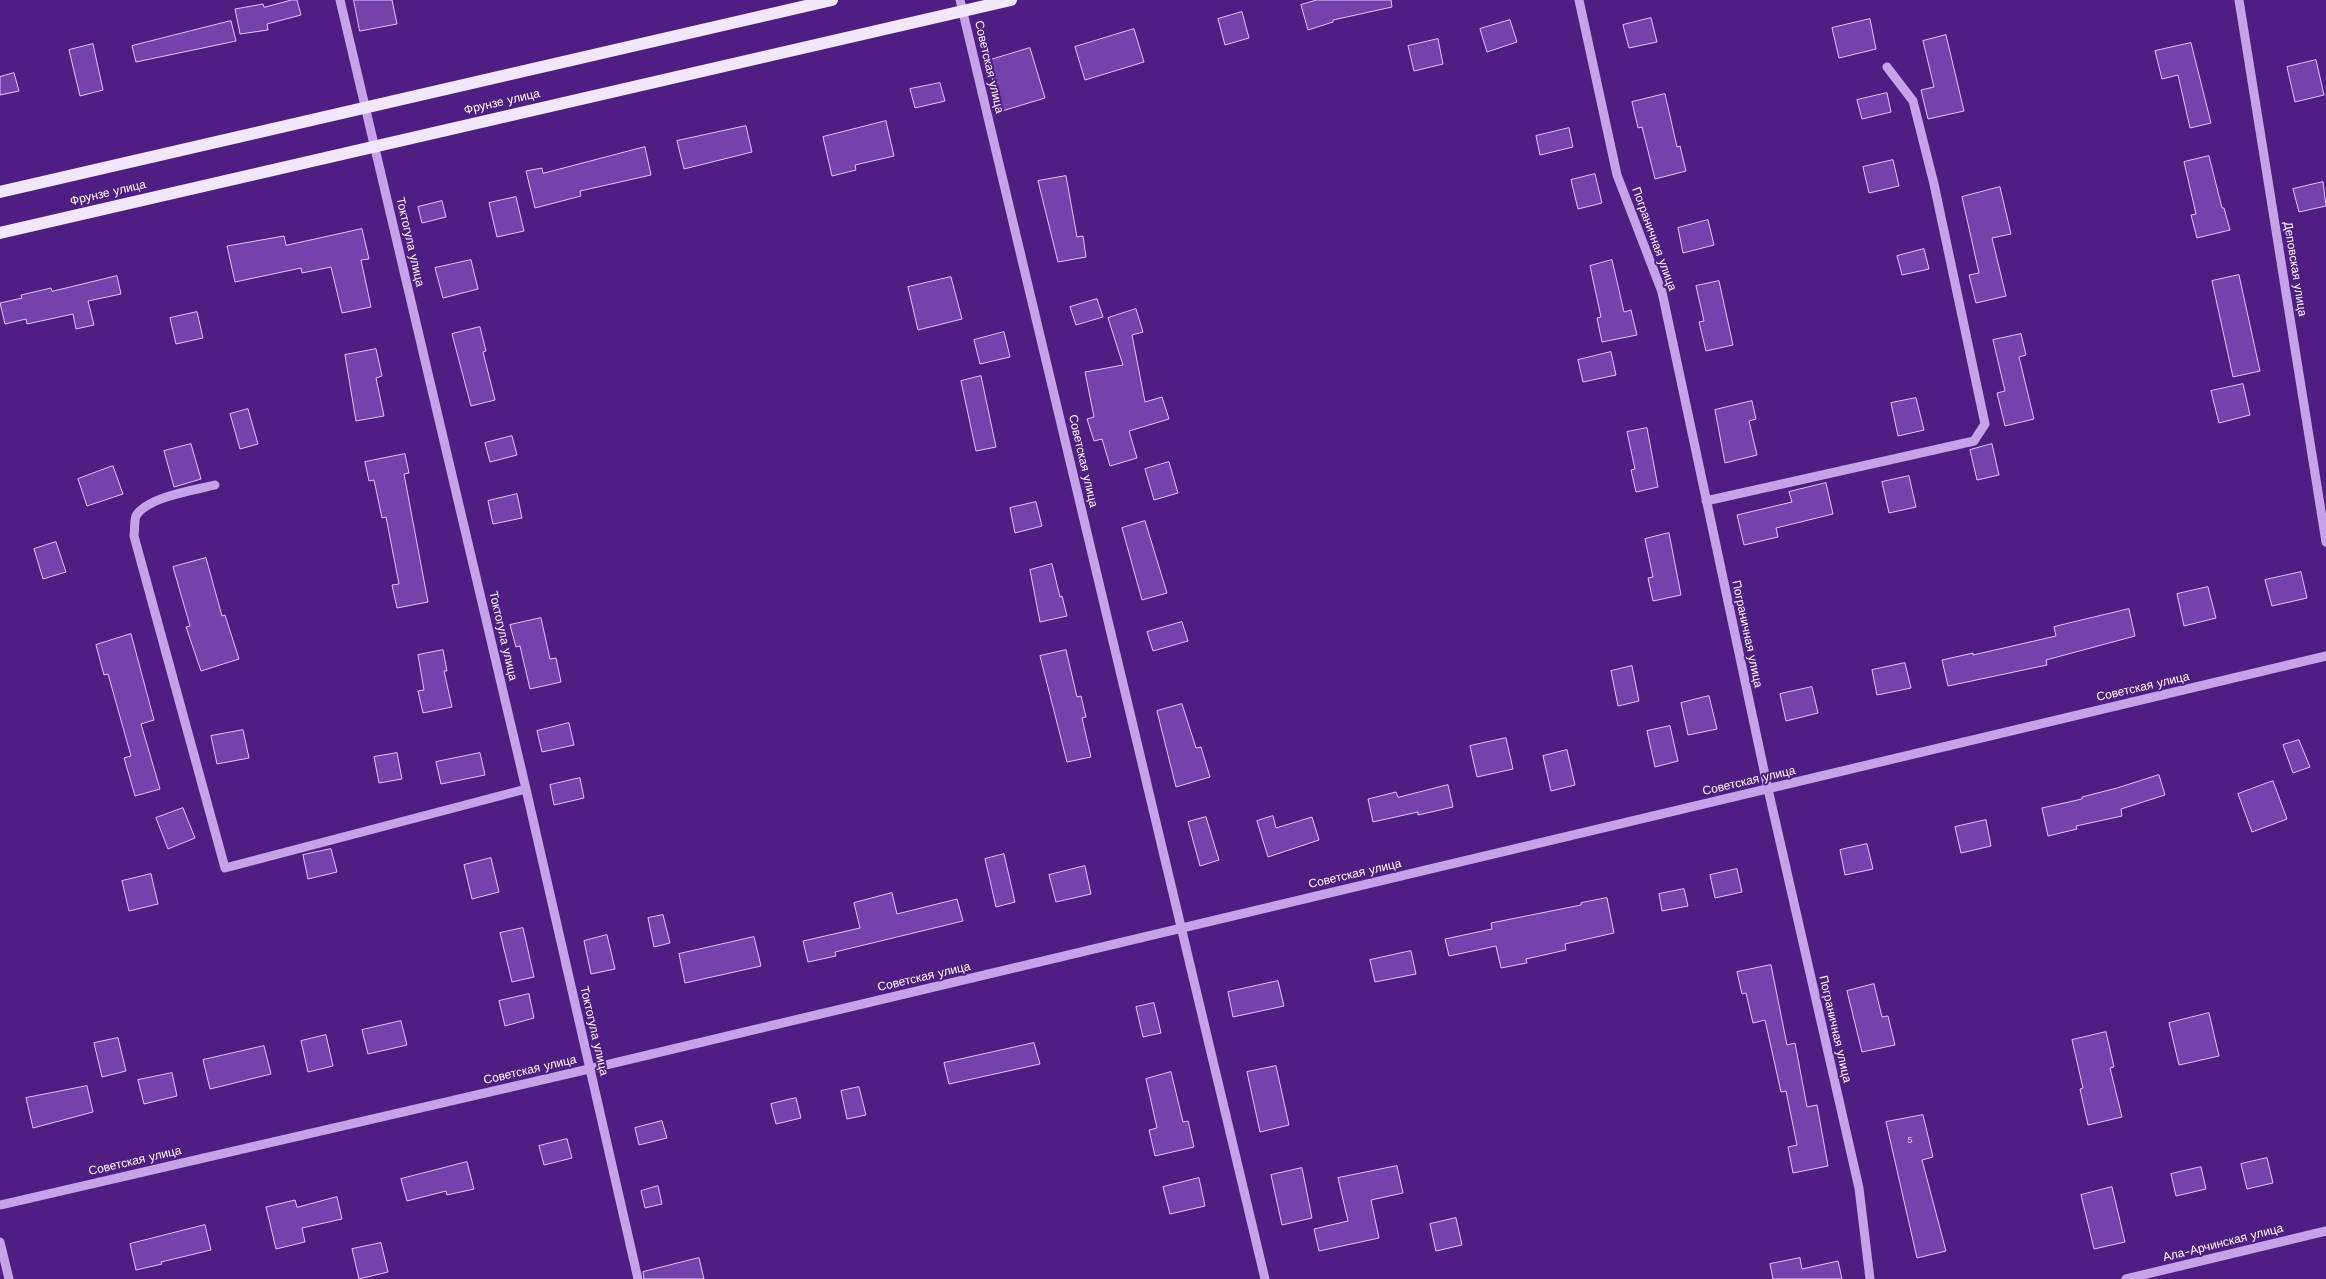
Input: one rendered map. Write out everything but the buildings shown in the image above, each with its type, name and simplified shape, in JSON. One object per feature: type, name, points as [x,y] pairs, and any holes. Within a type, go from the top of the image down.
[{"type":"main road","name":"Фрунзе улица","points":[[0,192],[832,0]]},
{"type":"main road","name":"Фрунзе улица","points":[[0,233],[962,6],[1011,0]]},
{"type":"street","name":"Токтогула улица","points":[[340,0],[526,789],[638,1279]]},
{"type":"street","name":"Пограничная улица","points":[[1579,0],[1617,175],[1662,292],[1768,789],[1859,1188],[1870,1279]]},
{"type":"street","name":"Деповская улица","points":[[2239,0],[2326,542]]},
{"type":"street","name":"Советская улица","points":[[962,6],[1265,1279]]},
{"type":"street","points":[[1706,501],[1974,441],[1984,424],[1934,184],[1913,101],[1887,67]]},
{"type":"street","points":[[215,485],[157,501],[143,508],[135,518],[134,536],[225,868],[526,789]]},
{"type":"street","name":"Советская улица","points":[[0,1205],[589,1069],[2324,657]]},
{"type":"street","name":"Ала-Арчинская улица","points":[[2126,1279],[2326,1231]]},
{"type":"street","points":[[0,1242],[9,1279]]}]
